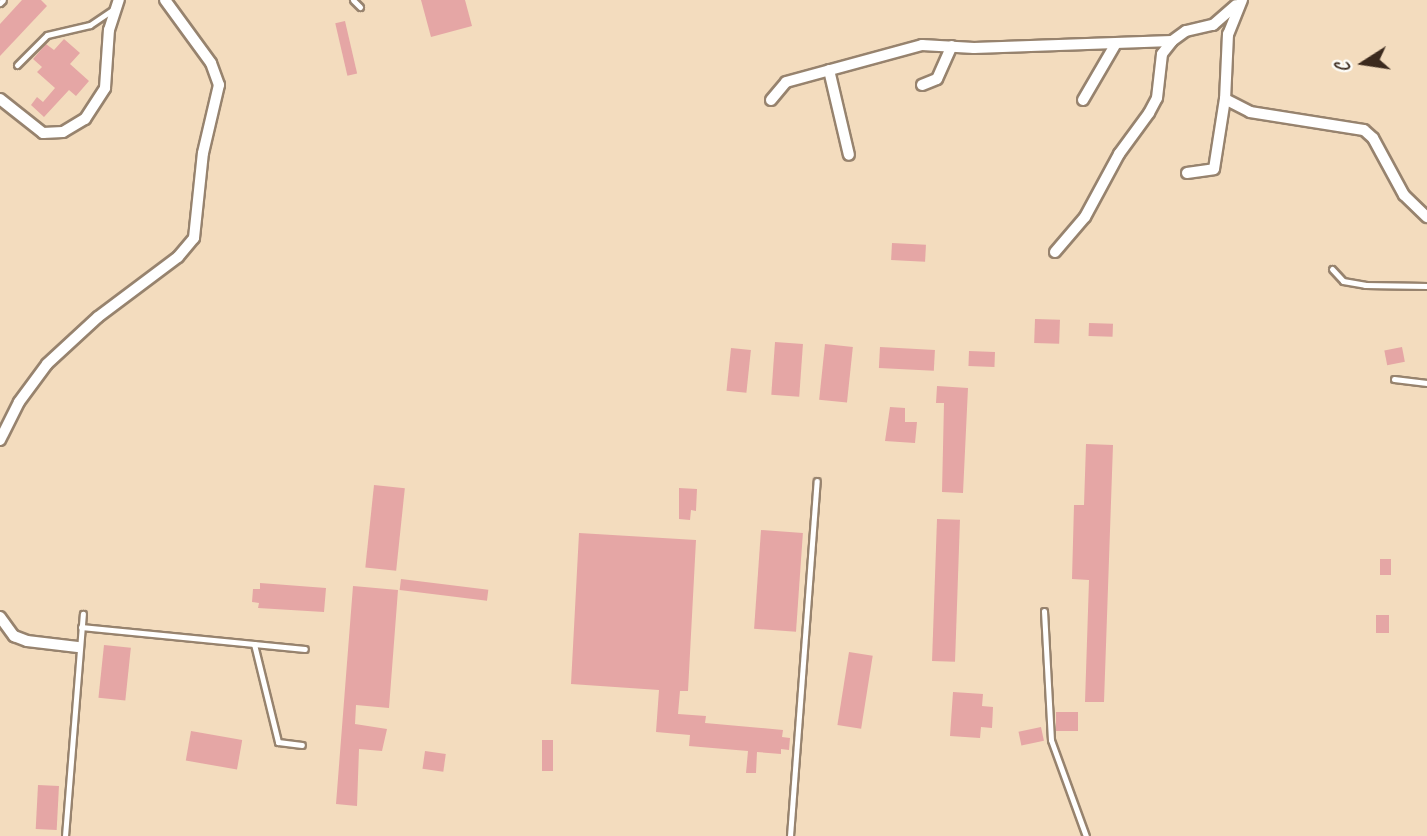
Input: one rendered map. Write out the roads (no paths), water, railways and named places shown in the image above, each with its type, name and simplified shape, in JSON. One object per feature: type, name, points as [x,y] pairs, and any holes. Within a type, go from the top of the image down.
[{"type":"street","points":[[0,440],[19,402],[47,364],[98,317],[178,257],[194,238],[203,153],[219,85],[211,63],[165,0]]},
{"type":"street","points":[[1055,252],[1085,217],[1119,154],[1149,113],[1157,97],[1162,54],[1172,41],[1186,32],[1213,25],[1239,3]]},
{"type":"street","points":[[1187,173],[1214,169],[1225,99],[1228,34],[1239,3]]},
{"type":"street","points":[[0,99],[43,133],[63,132],[85,119],[104,88],[117,4]]},
{"type":"street","points":[[771,100],[786,82],[922,45],[1115,45],[1172,41]]},
{"type":"street","points":[[1083,100],[1115,45]]},
{"type":"street","points":[[922,85],[937,79],[952,46]]},
{"type":"street","points":[[829,70],[849,155]]},
{"type":"street","points":[[1225,99],[1250,112],[1364,130],[1373,138],[1404,195],[1427,217]]},
{"type":"street","points":[[0,617],[14,636],[27,641],[78,647]]},
{"type":"lane","points":[[353,0],[360,7]]},
{"type":"lane","points":[[17,65],[47,35],[90,24],[117,4]]},
{"type":"lane","points":[[1332,269],[1343,281],[1365,285],[1427,286]]},
{"type":"lane","points":[[1394,379],[1427,383]]},
{"type":"lane","points":[[790,836],[817,481]]},
{"type":"lane","points":[[1044,611],[1051,742],[1086,836]]},
{"type":"lane","points":[[65,836],[78,647],[83,614]]},
{"type":"lane","points":[[81,627],[305,649]]},
{"type":"lane","points":[[254,644],[278,742],[302,745]]}]
